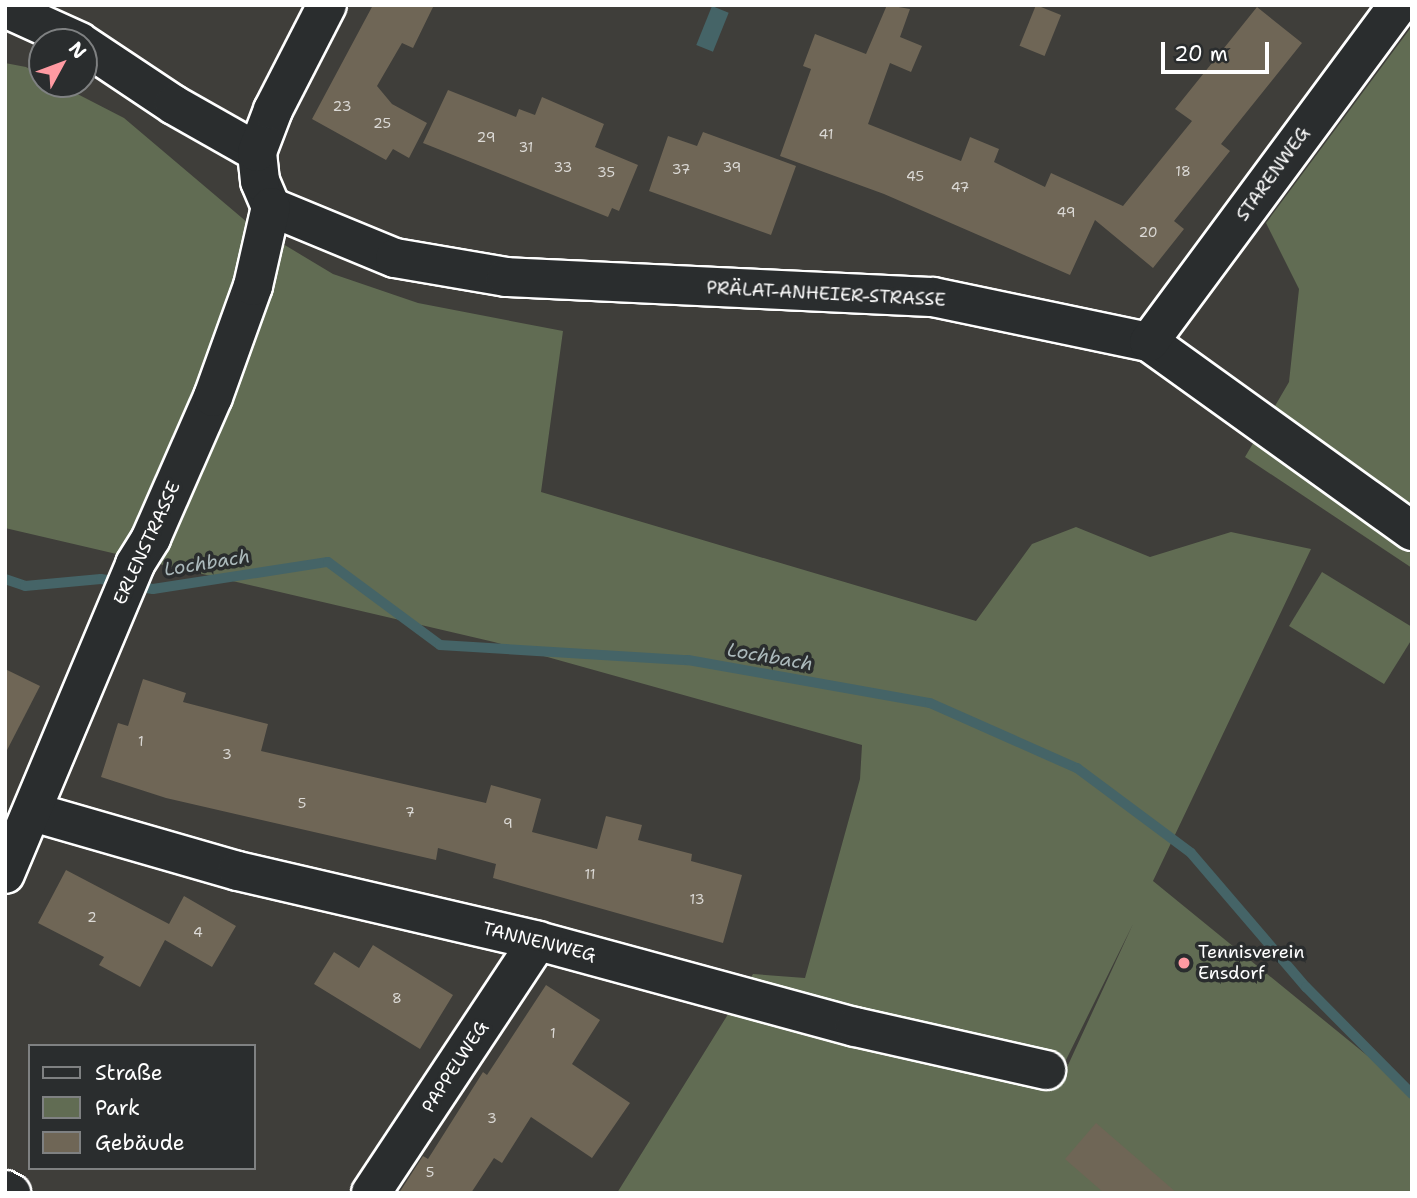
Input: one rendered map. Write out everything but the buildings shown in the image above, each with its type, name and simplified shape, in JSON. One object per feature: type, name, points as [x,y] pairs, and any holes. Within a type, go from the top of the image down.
[{"type":"street","points":[[271,207],[260,181],[257,152],[273,110],[327,5]]},
{"type":"street","name":"STARENWEG","points":[[1149,342],[1398,5]]},
{"type":"street","points":[[5,9],[48,28]]},
{"type":"street","points":[[98,54],[174,106],[257,152]]},
{"type":"street","name":"PRÄLAT-ANHEIER-STRASSE","points":[[271,207],[395,258],[506,277],[933,297],[1149,342],[1412,531]]},
{"type":"street","name":"ERLENSTRASSE","points":[[5,874],[128,579],[151,538],[218,386],[253,286],[271,207]]},
{"type":"street","name":"TANNENWEG","points":[[33,812],[238,872],[538,941],[855,1027],[1046,1070]]},
{"type":"street","name":"PAPPELWEG","points":[[372,1193],[538,941]]},
{"type":"street","points":[[5,1190],[11,1193]]},
{"type":"green space","points":[[1412,26],[1412,568],[1245,457],[1289,382],[1299,289],[1266,223]]},
{"type":"green space","points":[[5,63],[28,68],[28,98],[85,98],[124,118],[248,223],[333,274],[418,303],[563,331],[541,492],[976,621],[1032,544],[1076,527],[1150,557],[1231,532],[1311,549],[1153,881],[1412,1092],[1412,1193],[617,1193],[753,974],[805,978],[860,779],[862,745],[494,642],[5,528]],"holes":[[[1133,924],[1063,1076],[837,1044],[844,1010],[1064,1064]]]},
{"type":"green space","points":[[1322,572],[1412,627],[1412,639],[1384,684],[1289,626]]},
{"type":"water","points":[[712,6],[729,13],[713,52],[696,45]]},
{"type":"waterway","name":"Lochbach","points":[[134,586],[153,589],[328,562],[440,645],[688,660],[930,703],[1077,768],[1191,853],[1306,987],[1412,1094]]},
{"type":"waterway","name":"Lochbach","points":[[5,579],[25,586],[101,579],[119,582]]},
{"type":"place","name":"Tennisverein Ensdorf","points":[[1184,963]]}]
